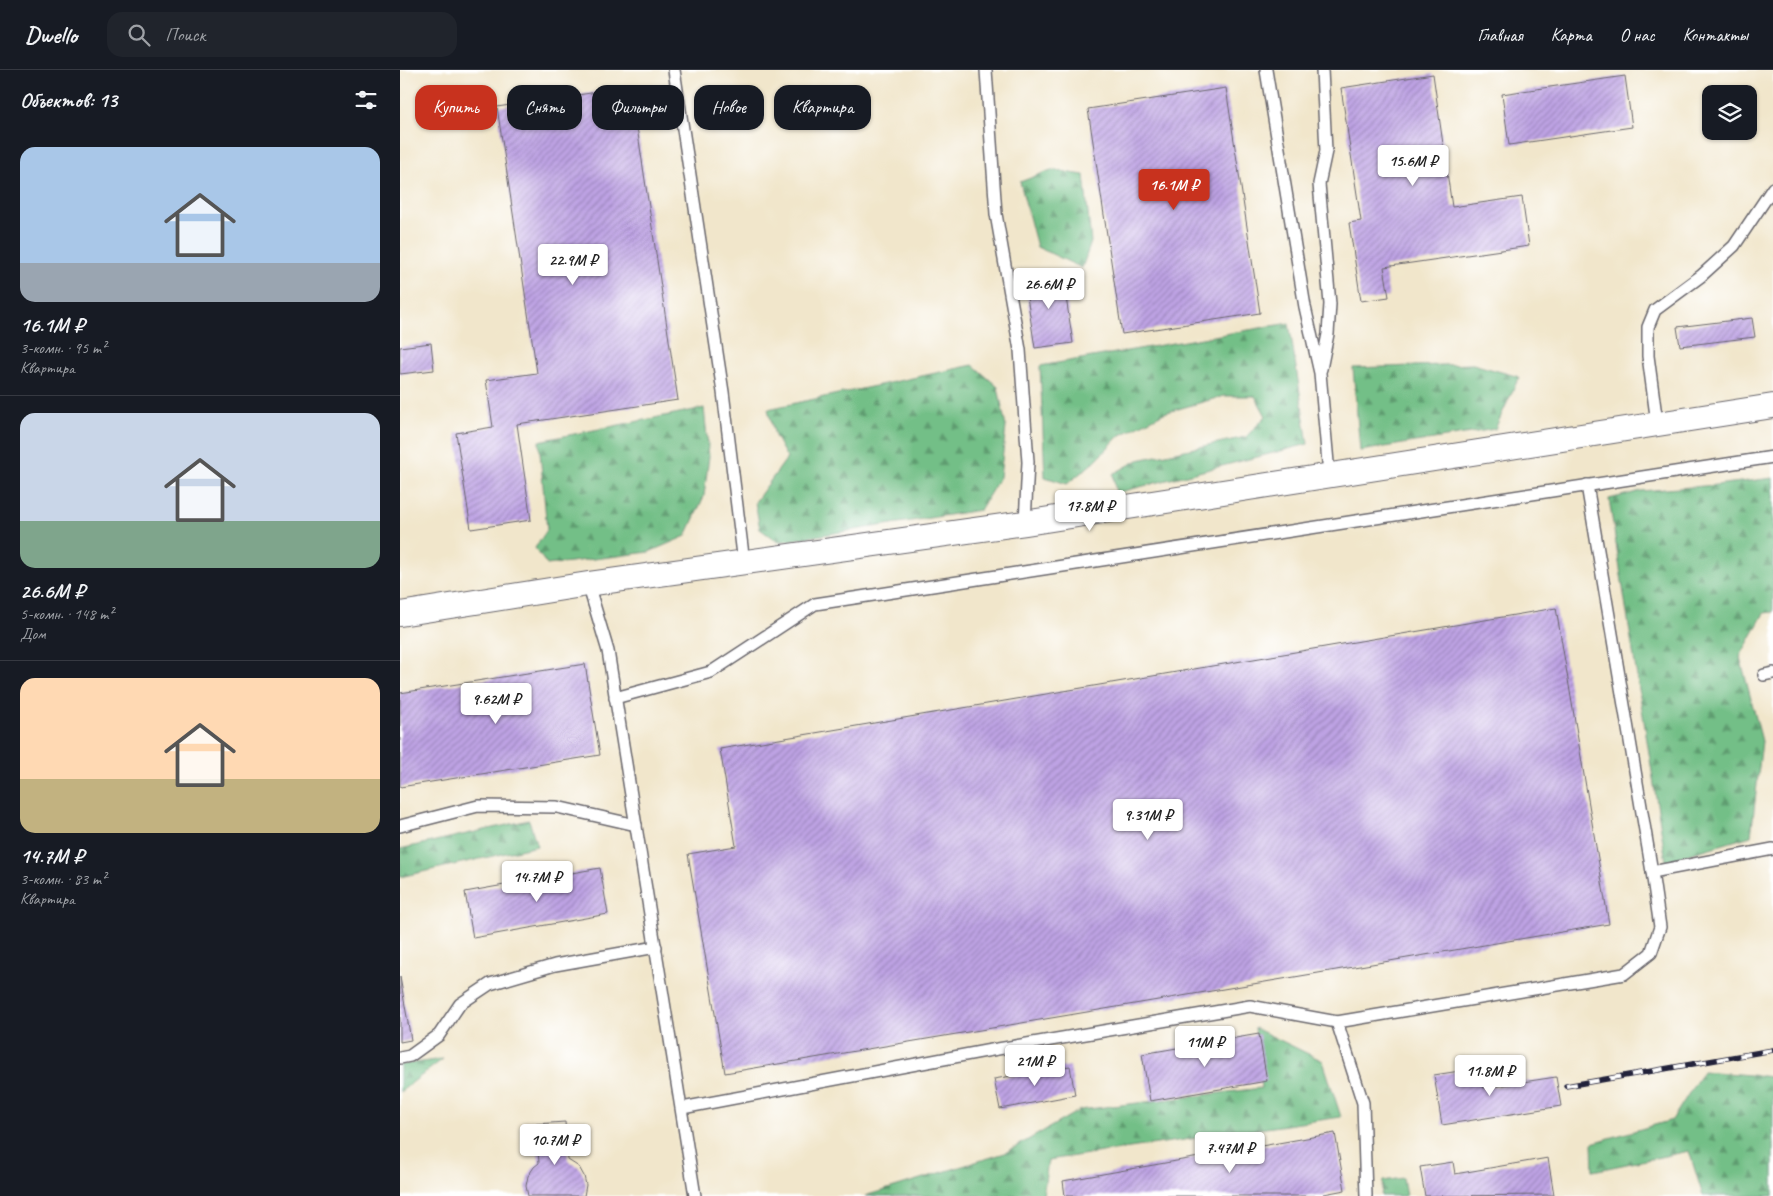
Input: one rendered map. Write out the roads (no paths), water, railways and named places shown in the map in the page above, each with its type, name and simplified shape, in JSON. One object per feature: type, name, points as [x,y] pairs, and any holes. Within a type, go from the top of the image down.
[{"type":"street","points":[[400,614],[588,584],[1025,523],[1328,474],[1773,406]]},
{"type":"lane","points":[[674,70],[723,392],[744,562]]},
{"type":"lane","points":[[986,70],[996,214],[1020,350],[1028,462],[1025,523]]},
{"type":"lane","points":[[1266,70],[1305,307],[1320,373],[1328,474]]},
{"type":"lane","points":[[1320,373],[1328,334],[1330,304],[1319,184],[1326,152],[1322,70]]},
{"type":"lane","points":[[1657,423],[1648,346],[1648,328],[1655,310],[1701,276],[1734,246],[1773,188]]},
{"type":"lane","points":[[615,698],[710,672],[815,604],[1773,457]]},
{"type":"lane","points":[[682,1108],[986,1051],[1250,1006],[1336,1022],[1624,974],[1651,953],[1660,926],[1587,485]]},
{"type":"lane","points":[[588,584],[608,651],[695,1196]]},
{"type":"lane","points":[[400,826],[478,806],[557,807],[636,825]]},
{"type":"lane","points":[[1652,872],[1773,849]]},
{"type":"lane","points":[[400,1058],[410,1056],[439,1035],[460,1004],[490,984],[555,965],[656,947]]},
{"type":"lane","points":[[1336,1022],[1363,1103],[1366,1196]]},
{"type":"railway","points":[[1566,1086],[1773,1050]]}]
